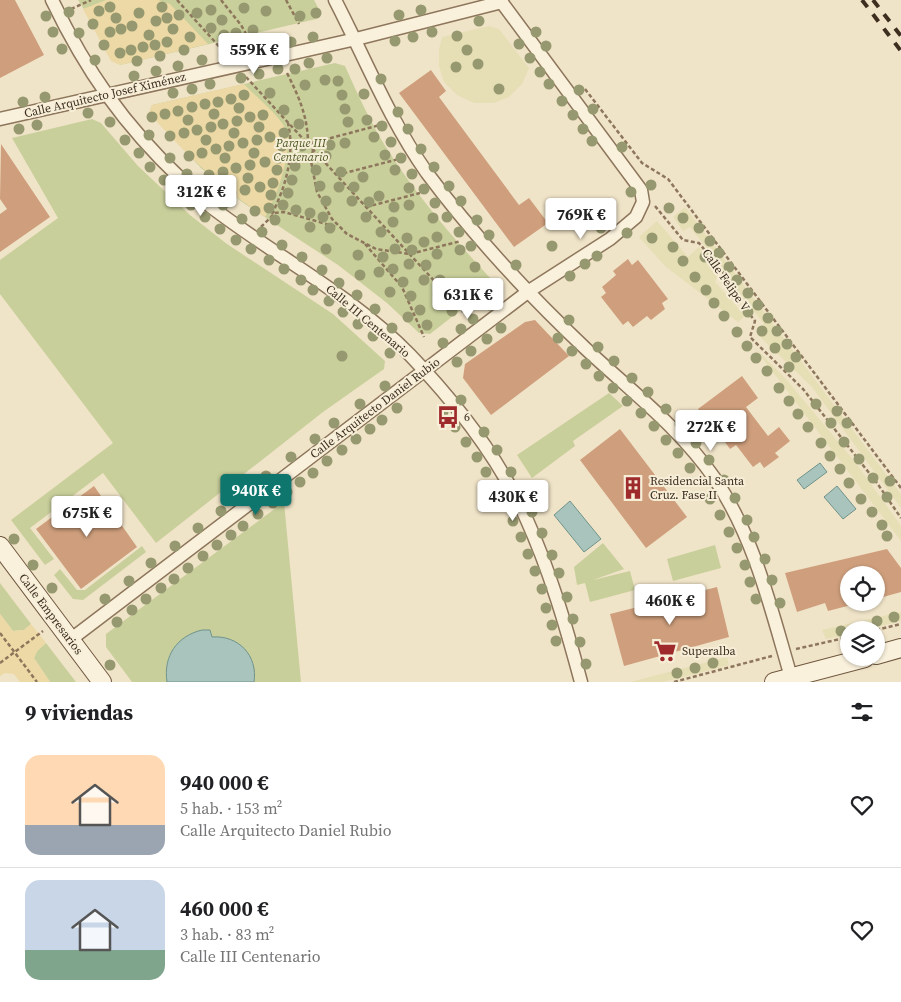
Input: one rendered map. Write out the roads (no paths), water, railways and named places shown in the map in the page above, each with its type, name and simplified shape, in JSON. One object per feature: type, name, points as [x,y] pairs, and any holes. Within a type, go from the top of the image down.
[{"type":"main road","name":"Calle Empresarios","points":[[0,546],[102,682]]},
{"type":"main road","points":[[885,652],[901,648]]},
{"type":"main road","points":[[779,681],[840,665]]},
{"type":"street","name":"Calle III Centenario","points":[[52,0],[69,36],[106,96],[161,160],[209,206],[344,298],[408,353],[461,415],[502,474],[525,516],[545,562],[564,619],[581,682]]},
{"type":"street","points":[[335,0],[356,39],[388,112],[427,172],[468,224],[529,291],[587,350],[666,421],[715,480],[749,542],[758,566],[784,652],[779,681]]},
{"type":"street","name":"Calle Arquitecto Josef Ximénez","points":[[0,120],[237,64],[356,39],[501,1]]},
{"type":"street","name":"Calle Arquitecto Daniel Rubio","points":[[70,640],[529,291],[610,239],[636,217],[643,202],[641,190],[501,1]]},
{"type":"water","points":[[820,463],[827,472],[804,489],[797,480]]},
{"type":"water","points":[[837,486],[856,509],[843,519],[824,497]]},
{"type":"water","points":[[570,501],[601,539],[584,552],[554,515]]},
{"type":"water","points":[[202,630],[210,630],[212,637],[222,637],[231,640],[245,649],[253,664],[254,682],[167,682],[167,664],[174,648],[185,637]]},
{"type":"railway","points":[[862,0],[901,51]]},
{"type":"railway","points":[[873,0],[901,36]]},
{"type":"place","name":"6","points":[[448,417]]},
{"type":"place","name":"Residencial Santa Cruz. Fase II","points":[[633,488]]},
{"type":"place","name":"Superalba","points":[[665,651]]},
{"type":"park label","name":"Parque III Centenario","points":[[301,150]]}]
